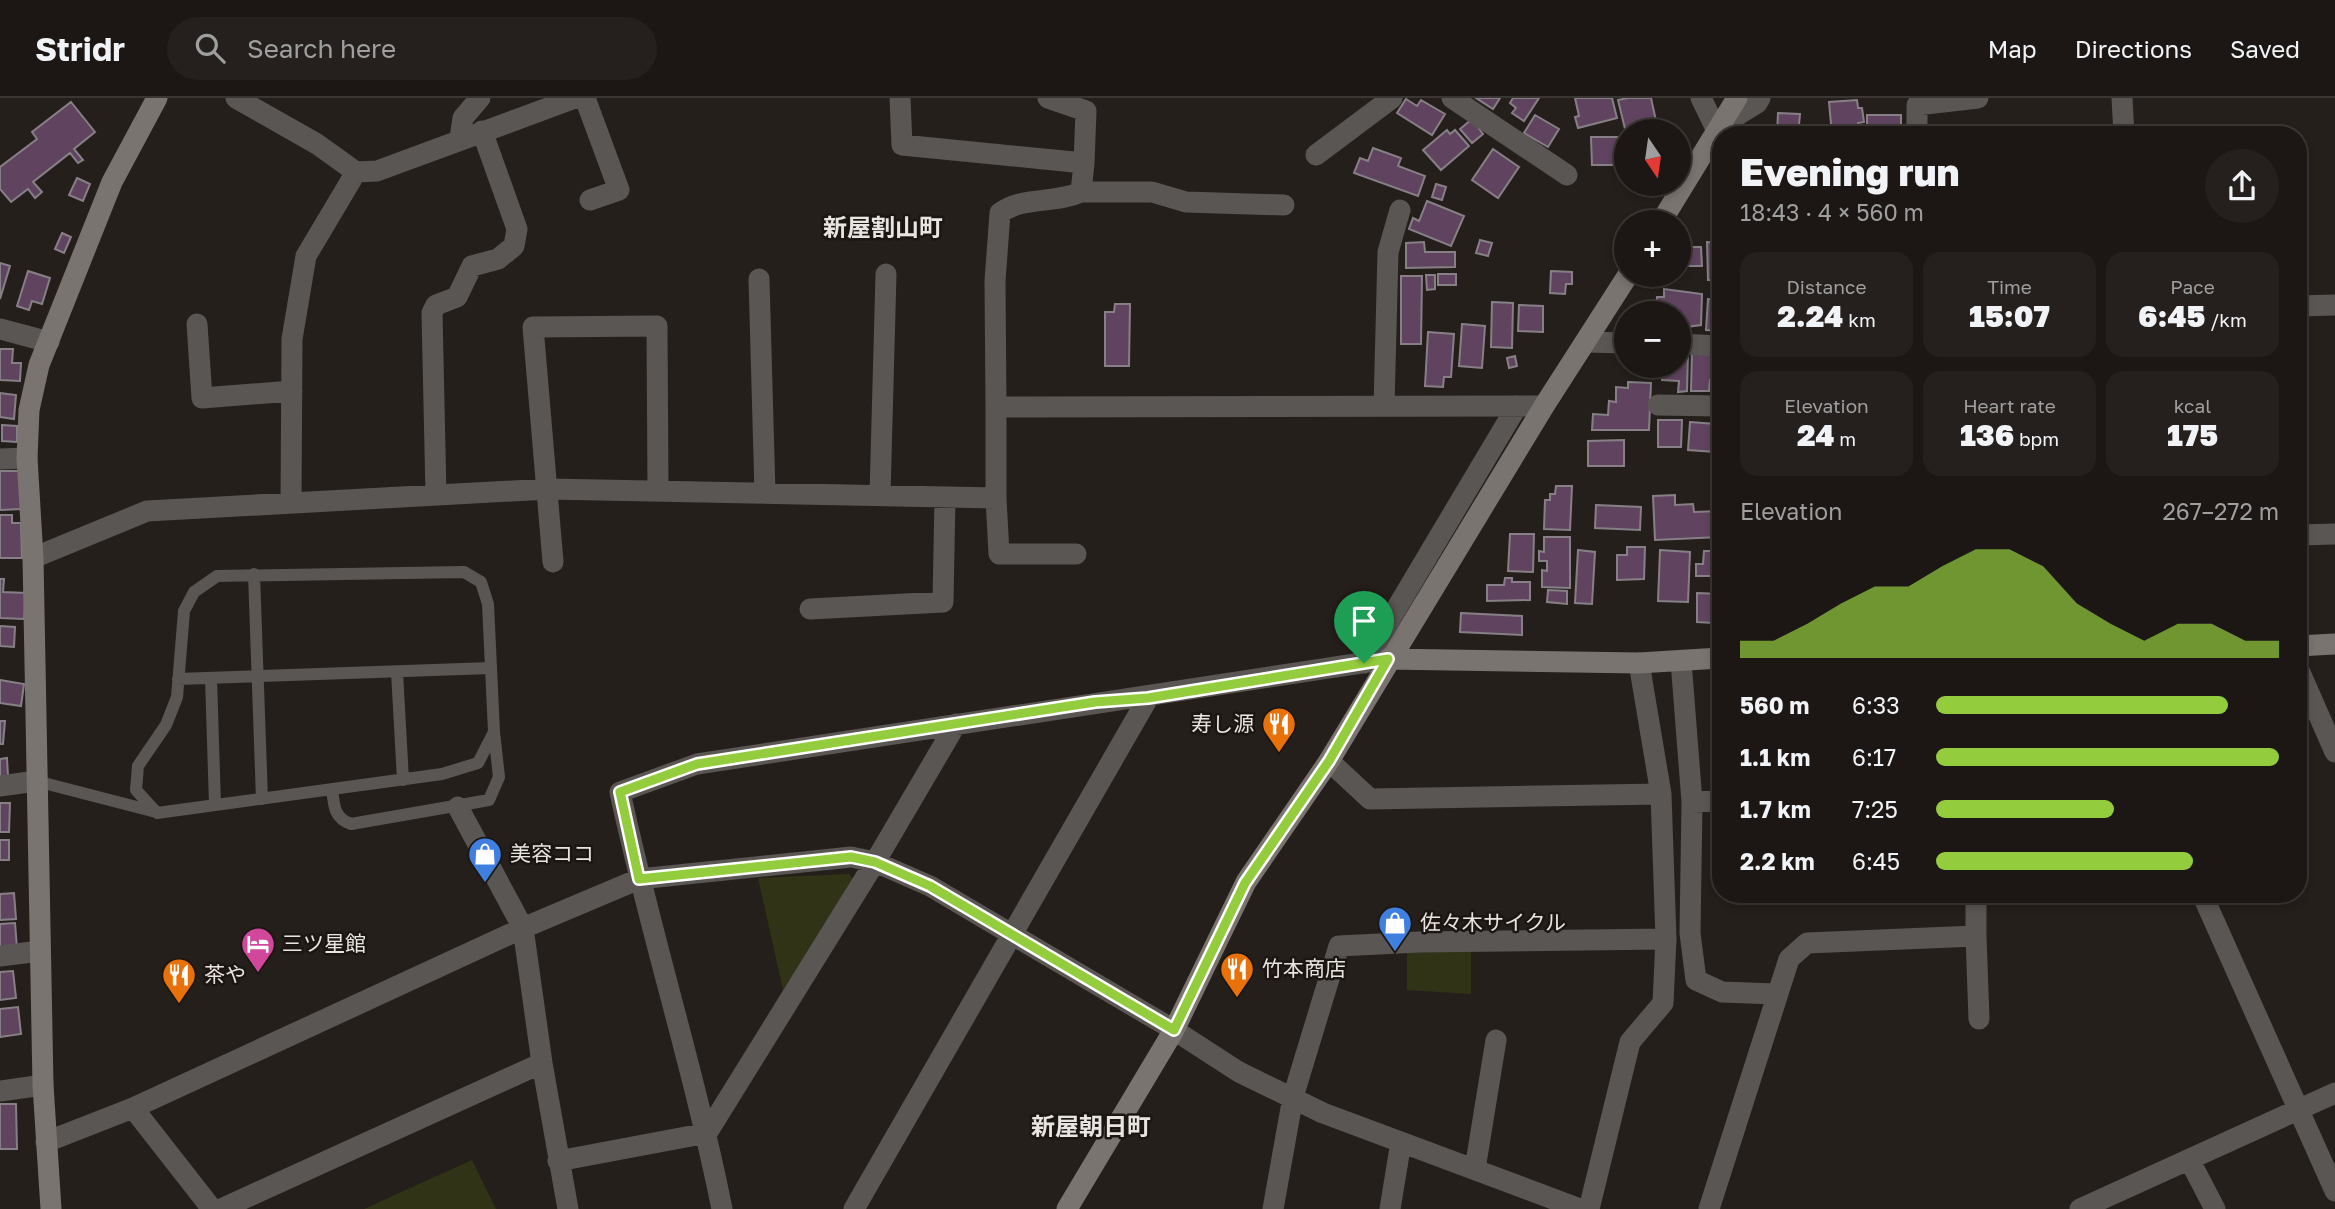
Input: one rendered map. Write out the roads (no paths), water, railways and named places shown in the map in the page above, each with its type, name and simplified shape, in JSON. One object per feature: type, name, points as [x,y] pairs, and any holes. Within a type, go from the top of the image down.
[{"type":"street","points":[[51,1209],[43,1085],[33,558],[27,458],[29,410],[39,365],[112,183],[157,98]]},
{"type":"street","points":[[236,98],[317,144],[356,172],[377,171],[460,138],[575,98]]},
{"type":"street","points":[[460,138],[463,118],[480,98]]},
{"type":"street","points":[[585,98],[619,190],[590,200]]},
{"type":"street","points":[[900,98],[902,145],[1084,163]]},
{"type":"street","points":[[1048,98],[1086,111],[1082,192]]},
{"type":"street","points":[[1316,155],[1392,98]]},
{"type":"street","points":[[1452,98],[1567,175]]},
{"type":"street","points":[[1701,98],[1719,126]]},
{"type":"street","points":[[1724,126],[1737,98]]},
{"type":"street","points":[[1727,126],[1760,98]]},
{"type":"street","points":[[1917,126],[1917,106],[1978,98]]},
{"type":"street","points":[[2122,98],[2124,126]]},
{"type":"street","points":[[436,495],[432,313],[436,305],[457,297],[471,266],[498,259],[514,246],[517,229],[482,131]]},
{"type":"street","points":[[1669,210],[1712,145]]},
{"type":"street","points":[[291,503],[292,340],[306,256],[356,172]]},
{"type":"street","points":[[1076,554],[999,554],[996,498],[995,281],[1000,213],[1012,205],[1069,198],[1082,192],[1152,192],[1186,202],[1284,205]]},
{"type":"street","points":[[1384,406],[1388,252],[1400,210]]},
{"type":"street","points":[[880,495],[887,274]]},
{"type":"street","points":[[759,279],[765,493]]},
{"type":"street","points":[[1067,1209],[1174,1030],[1245,883],[1329,761],[1388,659],[1620,287]]},
{"type":"street","points":[[2307,306],[2335,305]]},
{"type":"street","points":[[197,324],[202,398],[292,391]]},
{"type":"street","points":[[552,562],[533,327],[657,326],[658,491]]},
{"type":"street","points":[[0,329],[49,342]]},
{"type":"street","points":[[1586,342],[1614,343]]},
{"type":"street","points":[[1691,345],[1712,346]]},
{"type":"street","points":[[1658,405],[1712,406]]},
{"type":"street","points":[[1364,663],[1517,406]]},
{"type":"street","points":[[996,407],[1544,406]]},
{"type":"street","points":[[0,459],[27,458]]},
{"type":"street","points":[[33,558],[147,511],[548,489],[996,498]]},
{"type":"street","points":[[810,609],[943,602],[945,497]]},
{"type":"street","points":[[2307,535],[2335,534]]},
{"type":"street","points":[[2307,646],[2335,644]]},
{"type":"street","points":[[722,1209],[707,1133],[639,879],[620,792],[697,764],[1095,702],[1148,698],[1388,659],[1639,663],[1712,659]]},
{"type":"street","points":[[1681,661],[1692,802],[1690,933],[1696,981],[1722,992],[1775,994]]},
{"type":"street","points":[[1589,1209],[1630,1042],[1663,1003],[1666,939],[1661,794],[1639,663]]},
{"type":"street","points":[[2307,688],[2335,752]]},
{"type":"street","points":[[854,1209],[1148,698]]},
{"type":"street","points":[[558,1161],[707,1133],[875,862],[956,724]]},
{"type":"street","points":[[1329,761],[1370,799],[1661,794]]},
{"type":"street","points":[[0,786],[36,781]]},
{"type":"street","points":[[1692,802],[1712,801]]},
{"type":"street","points":[[458,807],[523,928],[542,1063],[568,1209]]},
{"type":"street","points":[[46,1142],[132,1108],[523,928],[639,879],[851,857],[875,862],[930,886],[1174,1030],[1239,1072],[1323,1113],[1580,1209]]},
{"type":"street","points":[[1976,903],[1979,1019]]},
{"type":"street","points":[[2206,903],[2335,1191]]},
{"type":"street","points":[[1709,1209],[1775,994],[1789,959],[1807,943],[1976,936]]},
{"type":"street","points":[[1273,1209],[1293,1097],[1339,946],[1419,942],[1666,939]]},
{"type":"street","points":[[0,956],[40,951]]},
{"type":"street","points":[[1475,1170],[1496,1040]]},
{"type":"street","points":[[221,1209],[542,1063]]},
{"type":"street","points":[[0,1091],[43,1085]]},
{"type":"street","points":[[2080,1209],[2335,1093]]},
{"type":"street","points":[[132,1108],[212,1209]]},
{"type":"street","points":[[1391,1209],[1401,1142]]},
{"type":"street","points":[[2190,1161],[2215,1209]]},
{"type":"lane","points":[[157,813],[136,790],[138,766],[166,725],[177,697],[184,611],[194,592],[217,576],[464,572],[481,582],[488,604],[494,732],[499,776],[489,800],[351,824],[340,820],[335,812],[332,789]]},
{"type":"lane","points":[[254,575],[262,799]]},
{"type":"lane","points":[[178,678],[491,668]]},
{"type":"lane","points":[[397,671],[403,780]]},
{"type":"lane","points":[[211,678],[215,805]]},
{"type":"lane","points":[[36,781],[157,813],[442,774],[478,763],[494,732]]},
{"type":"place","name":"寿し源","points":[[1279,754]]},
{"type":"place","name":"美容ココ","points":[[485,884]]},
{"type":"place","name":"佐々木サイクル","points":[[1395,953]]},
{"type":"place","name":"三ツ星館","points":[[258,974]]},
{"type":"place","name":"竹本商店","points":[[1237,999]]},
{"type":"place","name":"茶や","points":[[179,1005]]},
{"type":"district","name":"新屋割山町","points":[[883,228]]},
{"type":"district","name":"新屋朝日町","points":[[1091,1127]]}]
